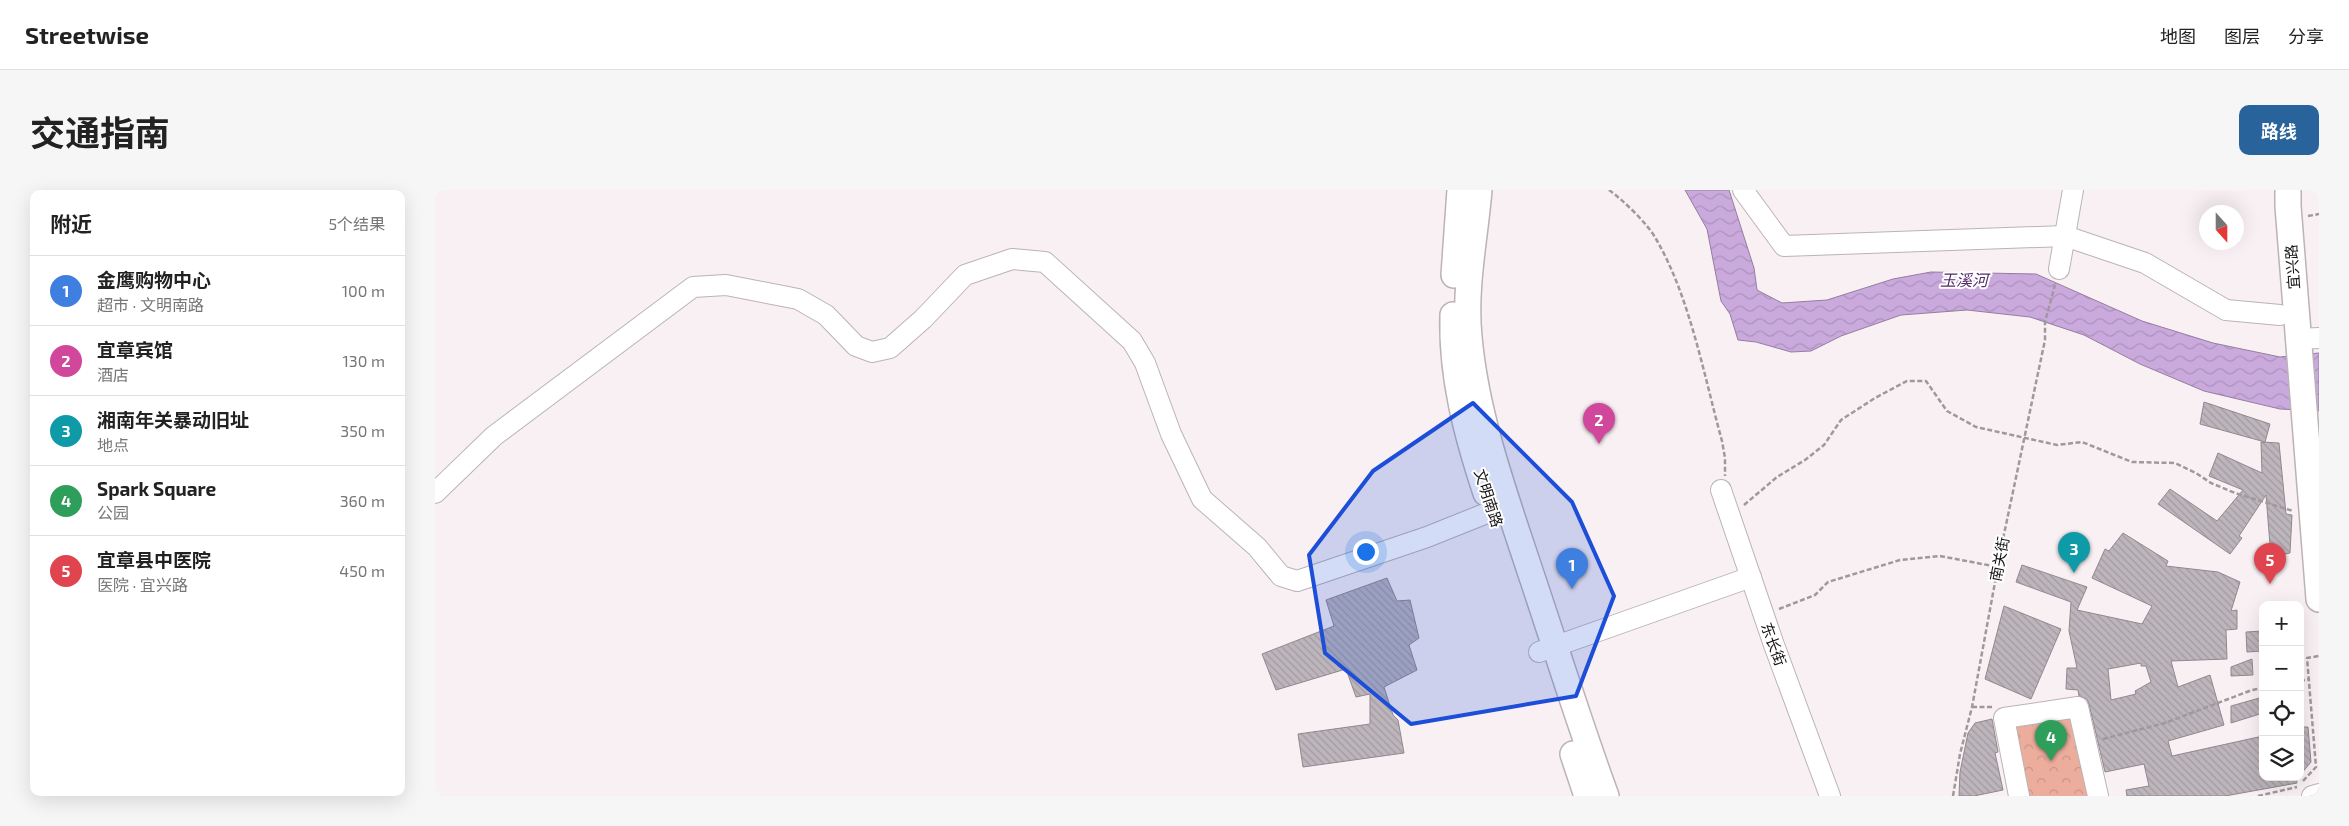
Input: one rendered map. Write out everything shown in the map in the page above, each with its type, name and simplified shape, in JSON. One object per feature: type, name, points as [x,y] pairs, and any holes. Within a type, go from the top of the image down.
[{"type":"main road","name":"文明南路","points":[[1460,190],[1454,271],[1452,340],[1455,370],[1468,431],[1492,511],[1547,649],[1587,796]]},
{"type":"main road","points":[[1479,190],[1468,299],[1469,337],[1477,385],[1497,473],[1547,649],[1564,676],[1606,796]]},
{"type":"main road","name":"宜兴路","points":[[2288,190],[2305,340],[2304,421],[2316,522]]},
{"type":"main road","points":[[2316,522],[2319,599]]},
{"type":"street","points":[[1743,190],[1784,246],[2065,236],[2145,263],[2226,310],[2280,315]]},
{"type":"street","points":[[2059,269],[2073,190]]},
{"type":"street","points":[[435,493],[494,436],[693,287],[726,285],[798,299],[826,316],[856,346],[872,352],[890,348],[923,319],[965,275],[1012,259],[1045,262],[1131,341],[1145,363],[1171,434],[1202,499],[1257,547],[1281,576],[1297,581],[1427,537],[1492,511]]},
{"type":"street","name":"东长街","points":[[1721,490],[1763,615],[1830,796]]},
{"type":"street","points":[[1547,649],[1751,577]]},
{"type":"street","points":[[2019,796],[2005,718],[2078,707],[2098,796]]},
{"type":"street","points":[[2311,796],[2319,794]]},
{"type":"path","points":[[1609,190],[1618,196],[1655,237],[1673,272],[1722,441],[1725,474],[1721,490]]},
{"type":"path","name":"南关街","points":[[1953,796],[2045,340],[2045,322],[2059,269]]},
{"type":"path","points":[[1732,522],[1745,504],[1777,477],[1805,460],[1824,445],[1841,420],[1875,398],[1907,381],[1926,381],[1947,412],[1976,428],[2057,445],[2082,442],[2132,462],[2175,463],[2211,483],[2316,522]]},
{"type":"path","points":[[1763,615],[1815,595],[1828,582],[1901,560],[1940,556],[1998,567]]},
{"type":"path","points":[[2258,796],[2296,788],[2316,768],[2307,658],[2319,656]]},
{"type":"path","points":[[2304,680],[2310,679]]},
{"type":"path","points":[[2087,743],[2165,723],[2259,689]]},
{"type":"highlighted area","points":[[1473,403],[1572,502],[1614,596],[1576,696],[1411,724],[1325,653],[1309,555],[1373,471]]},
{"type":"green space","points":[[2074,713],[2091,796],[2025,796],[2011,726]]},
{"type":"water","name":"玉溪河","points":[[1685,190],[1729,190],[1754,268],[1757,290],[1782,303],[1827,300],[1893,279],[1931,272],[2036,274],[2142,321],[2213,343],[2280,357],[2319,353],[2319,411],[2280,409],[2204,391],[2140,364],[2084,335],[2030,317],[1967,310],[1901,315],[1841,336],[1811,351],[1791,352],[1756,342],[1738,340],[1730,314],[1721,301],[1707,229]]},
{"type":"building","points":[[2204,402],[2270,424],[2265,442],[2200,424]]},
{"type":"building","points":[[2261,442],[2279,443],[2286,514],[2292,515],[2290,553],[2271,557],[2266,495],[2239,536],[2242,538],[2230,554],[2158,504],[2170,489],[2217,521],[2243,490],[2209,476],[2218,453],[2262,473]]},
{"type":"building","points":[[2123,533],[2168,561],[2166,566],[2218,572],[2240,582],[2231,611],[2237,610],[2237,629],[2226,630],[2227,659],[2171,661],[2178,687],[2210,675],[2224,725],[2168,741],[2172,756],[2259,737],[2259,781],[2297,781],[2297,783],[2225,796],[2127,796],[2126,790],[2149,786],[2144,764],[2105,772],[2087,699],[2079,696],[2078,690],[2066,689],[2067,668],[2077,668],[2069,631],[2071,602],[2016,582],[2022,565],[2087,587],[2077,610],[2142,624],[2152,606],[2092,578],[2105,549],[2109,551]],"holes":[[[2141,663],[2141,666],[2146,666],[2151,682],[2135,691],[2136,694],[2111,700],[2108,669]]]},
{"type":"building","points":[[1387,578],[1397,601],[1410,600],[1419,638],[1409,645],[1417,670],[1384,687],[1393,715],[1398,720],[1404,753],[1303,767],[1298,734],[1370,724],[1370,694],[1356,697],[1346,669],[1276,690],[1262,654],[1334,626],[1326,600]]},
{"type":"building","points":[[2004,606],[2061,629],[2031,699],[1985,679]]},
{"type":"building","points":[[2259,631],[2259,651],[2247,652],[2246,632]]},
{"type":"building","points":[[2252,659],[2253,675],[2231,676],[2231,667]]},
{"type":"building","points":[[2259,698],[2259,714],[2231,723],[2231,706]]},
{"type":"building","points":[[1992,719],[1998,752],[1995,753],[2003,790],[1974,796],[1959,796],[1960,772],[1968,733],[1975,723]]},
{"type":"building","points":[[2304,727],[2308,727],[2311,762],[2304,770]]},
{"type":"place","name":"宜章宾馆","points":[[1599,444]]},
{"type":"place","name":"湘南年关暴动旧址","points":[[2074,573]]},
{"type":"place","name":"宜章县中医院","points":[[2270,584]]},
{"type":"place","name":"金鹰购物中心","points":[[1572,589]]},
{"type":"place","name":"Spark Square","points":[[2051,761]]}]
